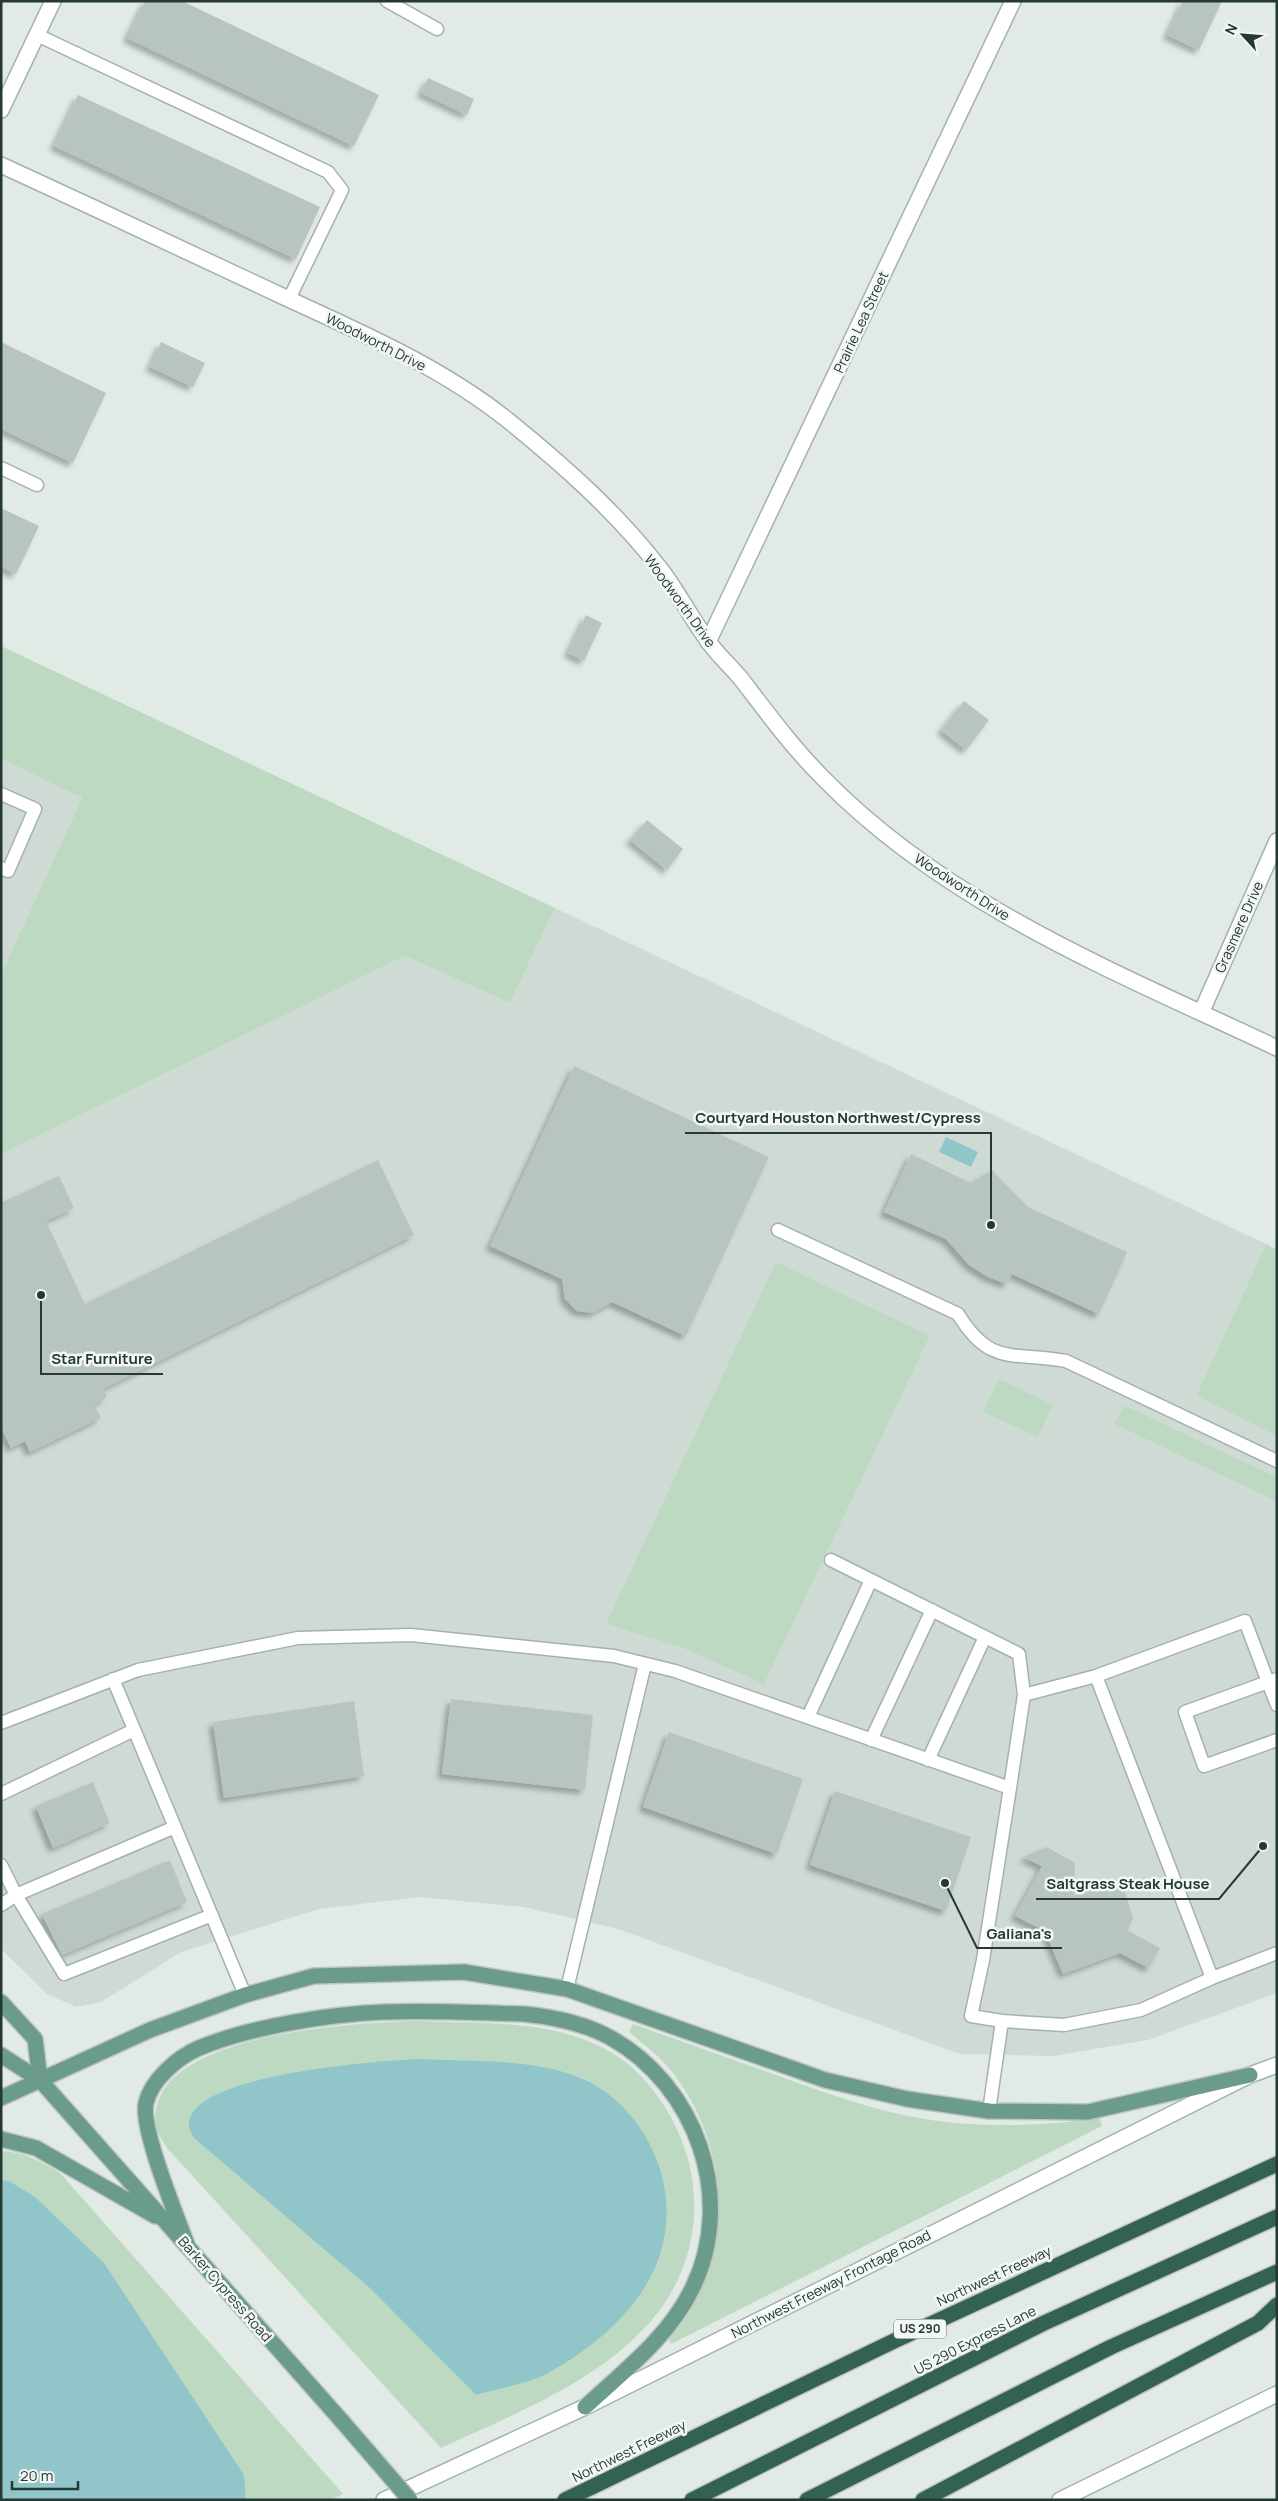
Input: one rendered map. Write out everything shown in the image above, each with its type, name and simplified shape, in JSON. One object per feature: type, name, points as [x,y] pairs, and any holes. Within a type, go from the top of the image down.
[{"type":"highway","name":"Northwest Freeway","points":[[565,2500],[894,2341],[1277,2164]]},
{"type":"highway","name":"US 290 Express Lane","points":[[692,2500],[1042,2324],[1277,2217]]},
{"type":"highway","points":[[807,2500],[1111,2347],[1277,2272]]},
{"type":"highway","points":[[923,2500],[1258,2323],[1277,2305]]},
{"type":"main road","points":[[1,2098],[150,2030],[245,1995],[314,1976],[464,1972],[567,1989],[825,2080],[906,2099],[988,2111],[1088,2112],[1250,2075]]},
{"type":"main road","points":[[1,2002],[35,2039],[40,2080]]},
{"type":"main road","points":[[188,2247],[146,2128],[145,2104],[151,2090],[162,2075],[198,2048],[227,2038],[276,2027],[332,2017],[384,2012],[524,2014],[554,2018],[590,2028],[629,2050],[663,2080],[677,2098],[698,2137],[705,2159],[711,2203],[710,2226],[702,2266],[682,2307],[654,2342],[585,2407]]},
{"type":"main road","name":"Barker Cypress Road","points":[[1,2055],[40,2080],[410,2500]]},
{"type":"main road","points":[[1,2139],[36,2148],[166,2222]]},
{"type":"street","points":[[1,110],[53,1]]},
{"type":"street","name":"Prairie Lea Street","points":[[708,642],[1013,1]]},
{"type":"street","name":"Woodworth Drive","points":[[1,165],[378,341],[440,374],[505,419],[560,464],[614,517],[659,567],[708,642],[822,778],[871,823],[929,868],[978,900],[1032,930],[1277,1048]]},
{"type":"street","name":"Grasmere Drive","points":[[1201,1013],[1277,841]]},
{"type":"street","name":"Northwest Freeway Frontage Road","points":[[384,2500],[585,2407],[1250,2075],[1277,2065]]},
{"type":"street","points":[[1060,2500],[1277,2394]]},
{"type":"lane","points":[[386,1],[437,29]]},
{"type":"lane","points":[[38,34],[328,172],[342,190],[289,299]]},
{"type":"lane","points":[[1,468],[38,485]]},
{"type":"lane","points":[[1,794],[35,809],[8,871],[1,868]]},
{"type":"lane","points":[[778,1230],[958,1314],[968,1330],[981,1344],[1000,1354],[1020,1358],[1044,1356],[1066,1361],[1277,1461]]},
{"type":"lane","points":[[831,1560],[1019,1654],[1024,1695],[983,1960],[971,2016],[1002,2021],[1064,2025],[1141,2010],[1212,1978],[1277,1953]]},
{"type":"lane","points":[[808,1717],[871,1580]]},
{"type":"lane","points":[[871,1740],[932,1610]]},
{"type":"lane","points":[[1024,1695],[1096,1676],[1245,1621],[1272,1680],[1277,1705]]},
{"type":"lane","points":[[1,1723],[138,1670],[298,1638],[412,1636],[576,1651],[675,1671],[1010,1788]]},
{"type":"lane","points":[[928,1760],[985,1637]]},
{"type":"lane","points":[[567,1989],[645,1664]]},
{"type":"lane","points":[[1096,1676],[1212,1978]]},
{"type":"lane","points":[[114,1678],[245,1995]]},
{"type":"lane","points":[[1272,1680],[1185,1712],[1204,1766],[1277,1740]]},
{"type":"lane","points":[[1,1794],[134,1730]]},
{"type":"lane","points":[[1,1905],[16,1895],[175,1827]]},
{"type":"lane","points":[[1,1865],[16,1895],[64,1974],[212,1915]]},
{"type":"lane","points":[[988,2111],[1002,2021]]},
{"type":"shaded area","points":[[1,759],[82,798],[1,974]]},
{"type":"shaded area","points":[[555,908],[1266,1244],[1196,1396],[1277,1436],[1277,1477],[1124,1405],[1114,1424],[1277,1502],[1277,1993],[1148,2040],[1053,2056],[960,2054],[618,1929],[524,1907],[419,1897],[319,1909],[181,1952],[101,2002],[76,2007],[47,1994],[1,1949],[1,1154],[405,956],[510,1003]],"holes":[[[930,1336],[764,1683],[685,1649],[606,1624]]]},
{"type":"green space","points":[[1,646],[555,908],[510,1003],[405,956],[1,1154],[1,974],[82,798],[1,759]]},
{"type":"green space","points":[[1266,1244],[1277,1250],[1277,1436],[1196,1396]]},
{"type":"green space","points":[[776,1262],[930,1336],[764,1684],[685,1649],[606,1624]]},
{"type":"green space","points":[[999,1379],[1053,1405],[1038,1437],[983,1412]]},
{"type":"green space","points":[[1124,1405],[1277,1477],[1277,1502],[1114,1424]]},
{"type":"green space","points":[[415,2021],[506,2024],[552,2030],[605,2048],[638,2073],[658,2097],[674,2124],[686,2152],[693,2181],[694,2210],[691,2240],[683,2268],[669,2296],[651,2321],[630,2343],[580,2379],[525,2409],[441,2448],[167,2148],[156,2128],[155,2122],[158,2102],[173,2079],[199,2061],[233,2047],[272,2036],[313,2029]]},
{"type":"green space","points":[[633,2024],[798,2083],[887,2111],[933,2120],[992,2125],[1046,2124],[1100,2118],[1102,2126],[671,2344],[669,2339],[690,2312],[706,2278],[715,2247],[719,2216],[718,2184],[712,2153],[702,2123],[688,2095],[665,2063],[629,2032]]},
{"type":"green space","points":[[1,2151],[24,2155],[60,2173],[343,2494],[330,2500],[1,2500]]},
{"type":"water","points":[[946,1137],[978,1152],[971,1167],[939,1152]]},
{"type":"water","points":[[417,2059],[524,2064],[545,2067],[585,2080],[610,2095],[621,2105],[640,2127],[654,2153],[659,2166],[666,2200],[665,2232],[658,2261],[644,2288],[625,2313],[602,2336],[576,2356],[541,2377],[476,2395],[371,2289],[194,2138],[189,2128],[189,2124],[198,2107],[220,2093],[252,2082],[328,2067]]},
{"type":"water","points":[[1,2180],[9,2181],[35,2197],[104,2263],[244,2475],[246,2500],[1,2500]]},
{"type":"building","points":[[145,1],[182,1],[379,95],[354,146],[127,38]]},
{"type":"building","points":[[1183,1],[1222,1],[1199,50],[1167,35]]},
{"type":"building","points":[[428,78],[474,99],[467,115],[421,93]]},
{"type":"building","points":[[78,95],[320,207],[296,259],[54,146]]},
{"type":"building","points":[[1,342],[106,393],[73,463],[1,429]]},
{"type":"building","points":[[161,342],[205,363],[193,387],[150,367]]},
{"type":"building","points":[[1,508],[39,526],[16,574],[1,567]]},
{"type":"building","points":[[586,615],[602,623],[584,661],[568,653]]},
{"type":"building","points":[[964,701],[989,720],[966,750],[941,730]]},
{"type":"building","points":[[647,820],[683,849],[667,870],[630,840]]},
{"type":"building","points":[[574,1066],[769,1157],[686,1336],[612,1302],[593,1313],[577,1311],[565,1299],[562,1279],[490,1246]]},
{"type":"building","points":[[911,1154],[971,1183],[992,1170],[1028,1207],[1127,1252],[1099,1314],[1012,1274],[1007,1284],[988,1277],[969,1265],[946,1239],[884,1212]]},
{"type":"building","points":[[378,1160],[414,1235],[103,1389],[107,1397],[94,1404],[101,1418],[30,1452],[25,1441],[11,1448],[1,1427],[1,1203],[59,1176],[74,1208],[46,1221],[85,1304]]},
{"type":"building","points":[[451,1699],[593,1715],[585,1790],[442,1774]]},
{"type":"building","points":[[354,1701],[364,1776],[224,1798],[213,1722]]},
{"type":"building","points":[[669,1732],[803,1779],[777,1854],[643,1807]]},
{"type":"building","points":[[93,1782],[110,1823],[53,1848],[36,1806]]},
{"type":"building","points":[[835,1791],[971,1837],[946,1911],[810,1865]]},
{"type":"building","points":[[1047,1847],[1075,1863],[1074,1896],[1121,1878],[1133,1918],[1127,1930],[1160,1948],[1149,1968],[1120,1953],[1063,1974],[1045,1931],[1015,1916],[1042,1866],[1023,1857]]},
{"type":"building","points":[[170,1860],[187,1902],[62,1955],[42,1914]]},
{"type":"place","name":"Courtyard Houston Northwest/Cypress","points":[[991,1225]]},
{"type":"place","name":"Star Furniture","points":[[41,1295]]},
{"type":"place","name":"Saltgrass Steak House","points":[[1263,1846]]},
{"type":"place","name":"Galiana's","points":[[945,1883]]}]
